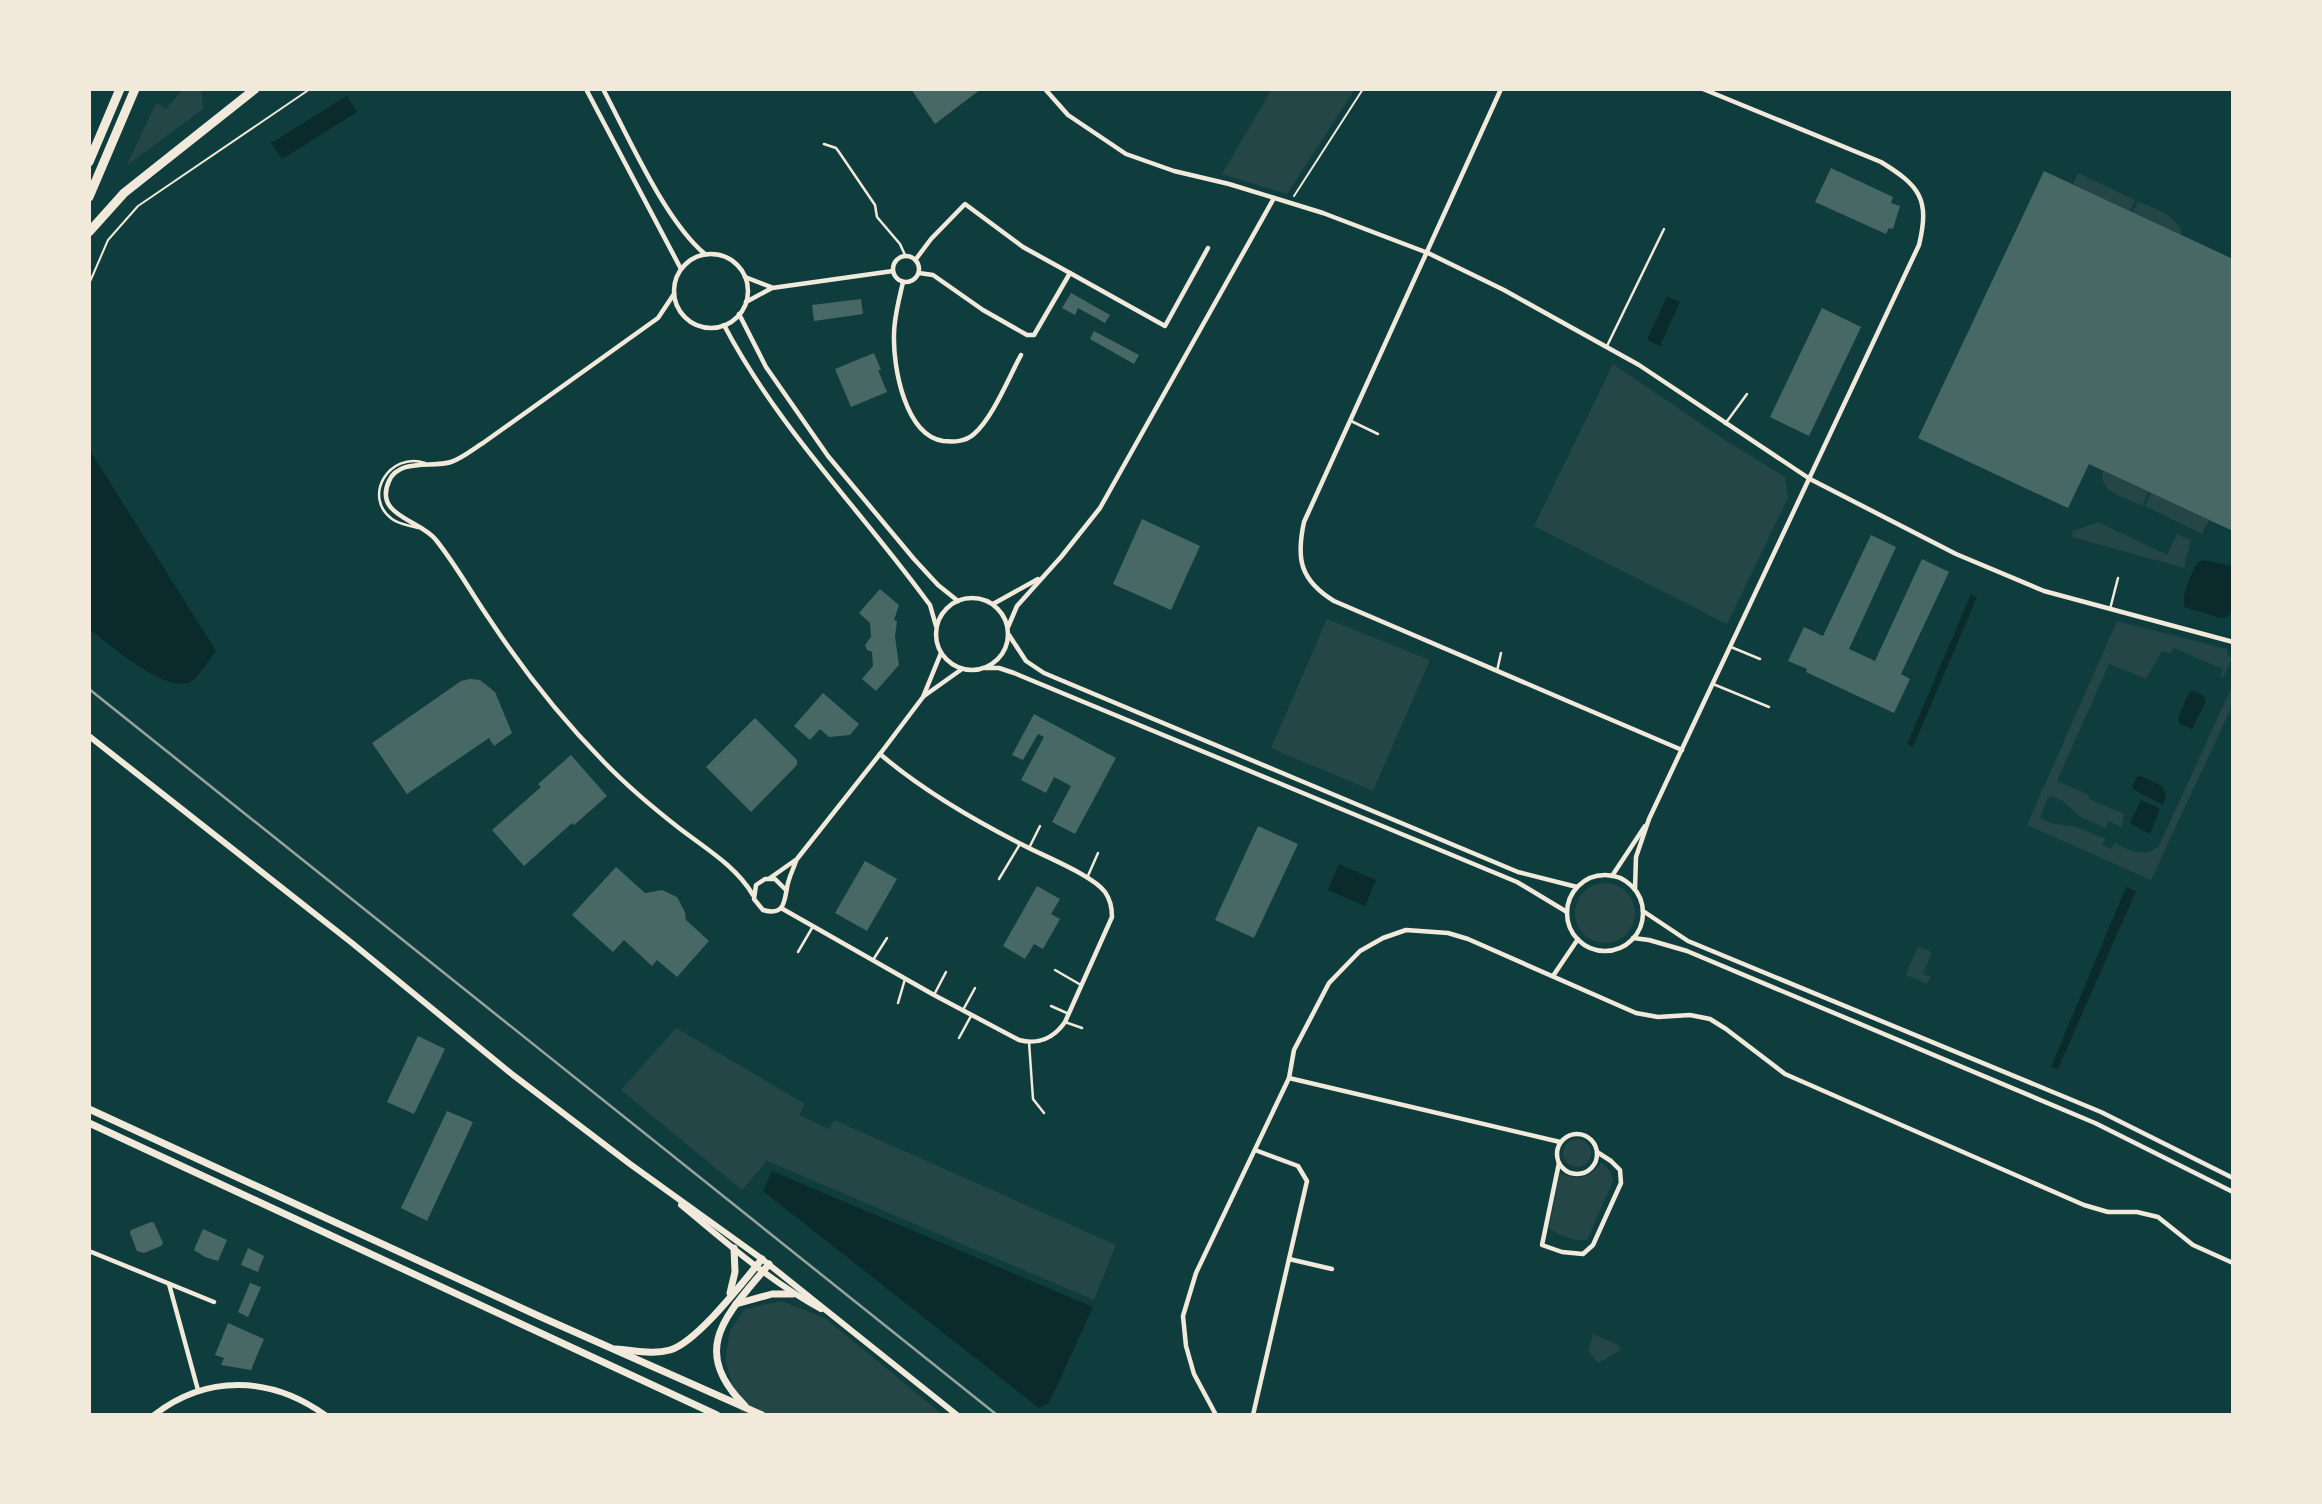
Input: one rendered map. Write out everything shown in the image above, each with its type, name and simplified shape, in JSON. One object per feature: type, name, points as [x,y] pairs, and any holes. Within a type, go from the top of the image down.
[{"type":"highway","points":[[89,162],[120,89]]},
{"type":"highway","points":[[89,197],[135,89]]},
{"type":"highway","points":[[89,232],[124,193],[255,89]]},
{"type":"main road","points":[[89,1109],[609,1348],[762,1415]]},
{"type":"main road","points":[[89,1123],[717,1415]]},
{"type":"main road","points":[[729,1297],[736,1272],[734,1248]]},
{"type":"main road","points":[[749,1409],[725,1382],[717,1349],[719,1332],[765,1261]]},
{"type":"main road","points":[[609,1348],[657,1352],[680,1346],[759,1269]]},
{"type":"main road","points":[[735,1304],[772,1294],[793,1294]]},
{"type":"main road","points":[[675,1395],[705,1415]]},
{"type":"street","points":[[586,89],[681,269]]},
{"type":"street","points":[[603,89],[662,198],[692,243],[705,255]]},
{"type":"street","points":[[1045,89],[1068,115],[1126,154],[1174,171],[1229,184],[1323,213],[1428,253],[1504,290],[1639,365],[1810,479],[1914,534],[1995,572],[2044,591],[2233,642]]},
{"type":"street","points":[[1501,89],[1304,522],[1300,558],[1306,577],[1319,592],[1334,601],[1682,750]]},
{"type":"street","points":[[1635,889],[1636,857],[1649,819],[1919,245],[1924,210],[1918,193],[1906,177],[1881,162],[1703,89]]},
{"type":"street","points":[[1008,627],[1017,606],[1091,522],[1100,508],[1274,198]]},
{"type":"street","points":[[916,259],[965,204],[1023,247],[1165,326],[1208,248]]},
{"type":"street","points":[[698,255],[705,255],[728,257],[745,277],[748,293],[746,303],[739,314],[724,325],[709,328],[696,325],[683,316],[674,294],[677,273],[698,255]]},
{"type":"street","points":[[905,256],[916,259],[920,268],[913,281],[898,280],[893,271],[896,261],[905,256]]},
{"type":"street","points":[[746,303],[772,288],[893,271]]},
{"type":"street","points":[[919,273],[933,275],[983,310],[1027,335],[1034,335],[1070,273]]},
{"type":"street","points":[[745,277],[772,288]]},
{"type":"street","points":[[903,282],[894,328],[895,364],[912,418],[926,434],[952,442],[963,441],[972,436],[992,409],[1021,355]]},
{"type":"street","points":[[674,294],[658,318],[483,443],[454,461],[435,466],[408,466],[398,469],[391,477],[386,491],[387,499],[397,515],[428,531],[527,673],[603,761],[656,810],[746,882],[755,904],[763,910],[774,911],[781,908],[786,901],[786,890],[797,859]]},
{"type":"street","points":[[739,314],[766,367],[828,456],[914,559],[938,585],[958,601]]},
{"type":"street","points":[[724,325],[740,356],[791,430],[930,606],[936,626],[937,645],[947,660],[962,669],[974,671],[999,668],[1517,882],[1567,912]]},
{"type":"street","points":[[993,604],[1042,577]]},
{"type":"street","points":[[936,626],[948,607],[958,601],[982,599],[1000,610],[1009,635],[1026,661],[1044,673],[1518,872],[1577,887]]},
{"type":"street","points":[[985,668],[1002,655],[1009,635]]},
{"type":"street","points":[[753,895],[756,885],[797,859],[880,754],[923,697],[941,653]]},
{"type":"street","points":[[923,697],[962,669]]},
{"type":"street","points":[[89,736],[352,943],[513,1075],[630,1164],[765,1261],[957,1415]]},
{"type":"street","points":[[781,908],[1019,1040],[1046,1040],[1060,1030],[1112,917],[1112,908],[1105,892],[1087,878],[1020,844],[951,804],[896,768],[880,754]]},
{"type":"street","points":[[1612,876],[1649,819]]},
{"type":"street","points":[[1612,876],[1625,880],[1635,889],[1642,902],[1643,911],[1641,925],[1633,939],[1616,949],[1606,951],[1596,949],[1578,939],[1568,922],[1567,912],[1577,887],[1593,877],[1612,876]]},
{"type":"street","points":[[770,878],[780,882],[786,890]]},
{"type":"street","points":[[1643,911],[1688,941],[2101,1112],[2233,1178]]},
{"type":"street","points":[[1216,1415],[1194,1374],[1186,1346],[1183,1316],[1196,1273],[1289,1078],[1294,1050],[1329,983],[1360,951],[1383,937],[1406,930],[1448,933],[1468,939],[1647,1016],[1690,1015],[1710,1019],[1785,1074],[2084,1205],[2108,1212],[2137,1212],[2158,1217],[2193,1245],[2233,1263]]},
{"type":"street","points":[[1553,976],[1578,939]]},
{"type":"street","points":[[1633,939],[1649,940],[1687,951],[2095,1123],[2233,1192]]},
{"type":"street","points":[[1289,1078],[1560,1142]]},
{"type":"street","points":[[1571,1135],[1584,1135],[1594,1144],[1597,1152],[1620,1170],[1621,1183],[1592,1245],[1583,1254],[1562,1252],[1542,1245],[1559,1163],[1557,1152],[1560,1142],[1571,1135]]},
{"type":"street","points":[[1253,1415],[1307,1181],[1298,1166],[1255,1150]]},
{"type":"street","points":[[1559,1163],[1569,1172],[1582,1173],[1593,1165],[1597,1152]]},
{"type":"street","points":[[630,1164],[759,1269],[793,1294],[836,1317]]},
{"type":"street","points":[[89,1251],[214,1302]]},
{"type":"street","points":[[1289,1259],[1332,1269]]},
{"type":"street","points":[[169,1284],[198,1390]]},
{"type":"street","points":[[154,1415],[178,1398],[198,1390],[233,1384],[267,1388],[312,1405],[325,1415]]},
{"type":"lane","points":[[824,144],[836,148],[839,152],[875,205],[877,217],[900,244],[905,256]]},
{"type":"lane","points":[[1607,346],[1664,229]]},
{"type":"lane","points":[[1725,424],[1747,394]]},
{"type":"lane","points":[[1351,421],[1378,434]]},
{"type":"lane","points":[[2109,609],[2118,579]]},
{"type":"lane","points":[[1731,647],[1760,659]]},
{"type":"lane","points":[[1497,671],[1502,653]]},
{"type":"lane","points":[[1713,684],[1769,707]]},
{"type":"lane","points":[[1029,848],[1040,826]]},
{"type":"lane","points":[[999,879],[1020,844]]},
{"type":"lane","points":[[1087,878],[1098,853]]},
{"type":"lane","points":[[798,952],[814,925]]},
{"type":"lane","points":[[873,960],[887,938]]},
{"type":"lane","points":[[1055,970],[1082,985]]},
{"type":"lane","points":[[934,995],[946,972]]},
{"type":"lane","points":[[898,1003],[905,979]]},
{"type":"lane","points":[[962,1010],[975,988]]},
{"type":"lane","points":[[1051,1006],[1069,1014]]},
{"type":"lane","points":[[959,1038],[972,1016]]},
{"type":"lane","points":[[1065,1021],[1082,1028]]},
{"type":"lane","points":[[1029,1042],[1033,1099],[1044,1113]]},
{"type":"path","points":[[89,284],[108,240],[138,206],[310,89]]},
{"type":"path","points":[[1289,203],[1363,89]]},
{"type":"shaded area","points":[[183,89],[202,91],[203,109],[127,165],[156,103],[166,109]]},
{"type":"shaded area","points":[[1272,89],[1355,89],[1287,194],[1222,174]]},
{"type":"shaded area","points":[[347,96],[357,112],[282,159],[271,143]]},
{"type":"shaded area","points":[[2078,173],[2135,200],[2130,211],[2073,184]]},
{"type":"shaded area","points":[[2138,201],[2171,218],[2180,228],[2182,235],[2133,212]]},
{"type":"shaded area","points":[[1667,296],[1680,302],[1660,346],[1647,340]]},
{"type":"shaded area","points":[[1613,364],[1723,439],[1785,477],[1788,498],[1727,624],[1534,526]]},
{"type":"shaded area","points":[[89,449],[216,651],[192,681],[182,684],[169,682],[154,675],[89,629]]},
{"type":"shaded area","points":[[2103,471],[2148,492],[2142,506],[2109,489],[2102,478]]},
{"type":"shaded area","points":[[2151,493],[2209,520],[2202,534],[2145,506]]},
{"type":"shaded area","points":[[2098,522],[2167,555],[2177,534],[2191,540],[2184,568],[2072,537],[2073,531]]},
{"type":"shaded area","points":[[2204,560],[2233,566],[2233,610],[2227,617],[2221,618],[2184,607],[2184,595],[2190,578],[2198,562]]},
{"type":"shaded area","points":[[1971,594],[1977,597],[1913,747],[1907,744]]},
{"type":"shaded area","points":[[1327,619],[1430,660],[1373,791],[1271,748]]},
{"type":"shaded area","points":[[2117,621],[2227,649],[2228,656],[2232,658],[2223,677],[2220,677],[2223,669],[2174,648],[2170,654],[2162,651],[2146,679],[2109,664],[2057,781],[2124,814],[2122,827],[2109,821],[2105,828],[2079,816],[2063,801],[2051,796],[2047,798],[2040,818],[2105,838],[2102,845],[2111,849],[2115,843],[2142,853],[2153,850],[2159,846],[2233,684],[2233,704],[2151,880],[2027,825]]},
{"type":"shaded area","points":[[2193,691],[2204,696],[2206,701],[2192,729],[2180,724],[2178,719],[2188,694]]},
{"type":"shaded area","points":[[2141,776],[2162,786],[2166,795],[2163,805],[2134,790],[2132,786],[2137,777]]},
{"type":"shaded area","points":[[2141,800],[2160,809],[2150,834],[2130,823]]},
{"type":"shaded area","points":[[1339,864],[1376,880],[1365,906],[1328,890]]},
{"type":"shaded area","points":[[1605,883],[1626,892],[1635,913],[1626,934],[1605,943],[1584,934],[1575,913],[1584,892]]},
{"type":"shaded area","points":[[2126,887],[2136,891],[2058,1069],[2051,1067]]},
{"type":"shaded area","points":[[1918,946],[1932,952],[1923,974],[1931,977],[1927,984],[1906,975]]},
{"type":"shaded area","points":[[676,1028],[805,1104],[799,1115],[829,1129],[834,1120],[1116,1245],[1094,1300],[767,1161],[742,1190],[621,1090]]},
{"type":"shaded area","points":[[1577,1139],[1587,1143],[1591,1153],[1587,1163],[1577,1167],[1567,1163],[1563,1153],[1567,1143]]},
{"type":"shaded area","points":[[1601,1162],[1611,1172],[1613,1181],[1587,1240],[1567,1237],[1549,1228],[1560,1173],[1583,1177]]},
{"type":"shaded area","points":[[772,1171],[1093,1307],[1049,1403],[1039,1408],[763,1191]]},
{"type":"shaded area","points":[[781,1301],[825,1318],[943,1415],[741,1415],[725,1359],[730,1330],[745,1309]]},
{"type":"shaded area","points":[[1593,1334],[1619,1345],[1621,1350],[1598,1363],[1588,1351]]},
{"type":"building","points":[[911,89],[981,89],[935,124]]},
{"type":"building","points":[[1831,168],[1893,197],[1891,203],[1900,206],[1893,229],[1889,228],[1886,234],[1815,202]]},
{"type":"building","points":[[2044,171],[2233,259],[2233,531],[2089,464],[2068,508],[1918,438]]},
{"type":"building","points":[[1071,293],[1110,315],[1105,323],[1078,308],[1075,315],[1062,308]]},
{"type":"building","points":[[861,299],[863,314],[814,321],[812,305]]},
{"type":"building","points":[[1822,308],[1861,327],[1809,436],[1770,417]]},
{"type":"building","points":[[1094,331],[1139,355],[1134,364],[1090,339]]},
{"type":"building","points":[[874,353],[887,392],[851,407],[835,369]]},
{"type":"building","points":[[1142,519],[1200,546],[1171,610],[1113,584]]},
{"type":"building","points":[[1871,535],[1896,547],[1849,649],[1875,661],[1922,559],[1949,572],[1901,674],[1910,679],[1894,713],[1788,661],[1804,627],[1823,636]]},
{"type":"building","points":[[880,589],[899,605],[894,620],[897,621],[895,637],[899,665],[876,691],[862,679],[873,666],[872,652],[867,650],[865,645],[871,637],[870,623],[859,613]]},
{"type":"building","points":[[480,680],[495,692],[512,733],[494,746],[489,738],[407,794],[372,743],[461,681]]},
{"type":"building","points":[[823,693],[859,724],[850,735],[829,737],[820,729],[810,740],[794,726]]},
{"type":"building","points":[[1034,714],[1116,758],[1075,834],[1052,822],[1071,786],[1054,777],[1046,793],[1021,780],[1044,737],[1038,734],[1023,760],[1012,755]]},
{"type":"building","points":[[755,718],[797,760],[797,765],[751,812],[706,767]]},
{"type":"building","points":[[571,755],[607,796],[524,866],[492,830],[541,787],[538,784]]},
{"type":"building","points":[[1258,826],[1298,844],[1254,938],[1215,920]]},
{"type":"building","points":[[865,861],[897,879],[867,931],[835,913]]},
{"type":"building","points":[[616,867],[645,893],[662,890],[677,897],[686,920],[709,941],[677,977],[657,960],[652,966],[624,940],[613,952],[572,915]]},
{"type":"building","points":[[1037,886],[1060,899],[1051,914],[1060,919],[1043,949],[1034,944],[1025,959],[1003,946]]},
{"type":"building","points":[[418,1036],[445,1049],[414,1114],[387,1102]]},
{"type":"building","points":[[447,1111],[473,1122],[427,1221],[401,1208]]},
{"type":"building","points":[[154,1223],[163,1243],[144,1253],[137,1251],[131,1230]]},
{"type":"building","points":[[203,1229],[227,1240],[218,1261],[194,1250]]},
{"type":"building","points":[[248,1248],[264,1256],[258,1272],[241,1265]]},
{"type":"building","points":[[250,1283],[261,1287],[248,1317],[238,1312]]},
{"type":"building","points":[[228,1323],[264,1339],[251,1370],[221,1365],[224,1358],[215,1355]]},
{"type":"railway","points":[[89,689],[997,1415]]}]
